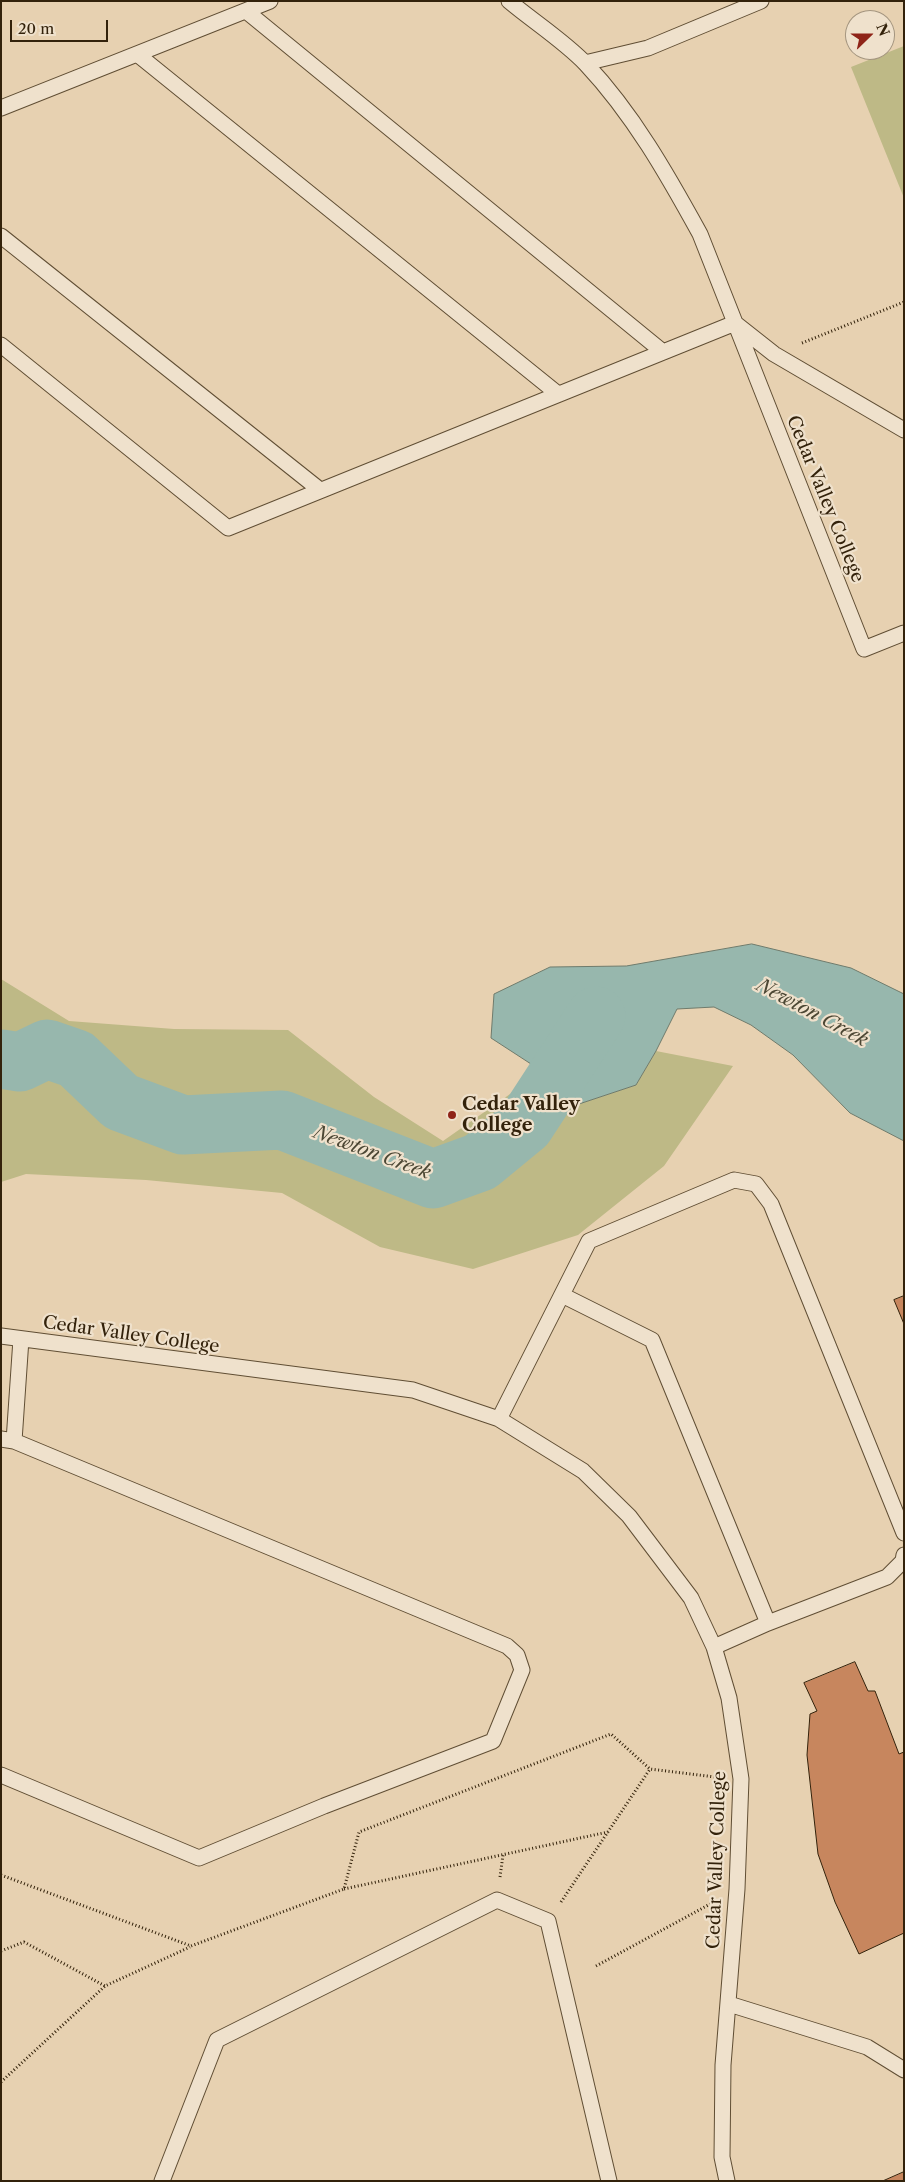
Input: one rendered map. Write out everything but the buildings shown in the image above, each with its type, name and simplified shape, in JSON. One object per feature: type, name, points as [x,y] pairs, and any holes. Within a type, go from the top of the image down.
[{"type":"lane","points":[[1,108],[270,1]]},
{"type":"lane","name":"Cedar Valley College","points":[[509,1],[585,62],[620,104],[668,176],[700,234],[864,649],[904,633]]},
{"type":"lane","points":[[585,62],[648,48],[761,1]]},
{"type":"lane","points":[[246,11],[663,352]]},
{"type":"lane","points":[[137,54],[558,394]]},
{"type":"lane","points":[[1,236],[320,490]]},
{"type":"lane","points":[[1,345],[228,528],[735,323],[774,354],[904,430]]},
{"type":"lane","points":[[499,1418],[589,1241],[734,1180],[756,1184],[772,1204],[904,1532]]},
{"type":"lane","points":[[562,1295],[652,1340],[768,1623]]},
{"type":"lane","name":"Cedar Valley College","points":[[1,1336],[413,1390],[499,1418],[583,1471],[629,1516],[690,1598],[714,1646],[730,1698],[741,1779],[730,2004],[723,2065],[722,2157],[727,2181]]},
{"type":"lane","points":[[1,1774],[199,1858],[324,1806],[493,1741],[522,1670],[517,1654],[507,1646],[8,1440],[22,1339]]},
{"type":"lane","points":[[714,1646],[887,1577],[903,1561],[904,1555]]},
{"type":"lane","points":[[162,2181],[217,2040],[497,1900],[548,1921],[609,2181]]},
{"type":"lane","points":[[730,2004],[867,2047],[904,2070]]},
{"type":"path","points":[[774,354],[904,302]]},
{"type":"path","points":[[344,1889],[359,1832],[611,1734],[650,1769],[741,1779]]},
{"type":"path","points":[[548,1921],[650,1769]]},
{"type":"path","points":[[1,2082],[105,1986],[190,1946],[344,1889],[608,1832]]},
{"type":"path","points":[[1,1876],[190,1946]]},
{"type":"path","points":[[596,1966],[737,1889]]},
{"type":"path","points":[[1,1951],[24,1942],[105,1986]]},
{"type":"shaded area","points":[[904,46],[904,198],[851,67],[869,60],[895,60],[895,50]]},
{"type":"shaded area","points":[[1,979],[69,1021],[174,1029],[288,1030],[374,1097],[443,1141],[540,1073],[573,1106],[636,1085],[656,1051],[733,1066],[664,1166],[578,1235],[473,1269],[380,1247],[282,1193],[146,1180],[26,1174],[1,1182]]},
{"type":"water","points":[[752,944],[851,968],[904,994],[904,1141],[850,1113],[793,1055],[751,1025],[714,1007],[677,1009],[636,1085],[573,1106],[531,1064],[491,1038],[494,994],[550,967],[626,966]]},
{"type":"waterway","name":"Newton Creek","points":[[1,1059],[20,1062],[47,1049],[76,1059],[121,1102],[183,1125],[282,1120],[433,1179],[480,1162],[525,1125],[596,1016]]},
{"type":"place","name":"Cedar Valley College","points":[[452,1115]]}]
